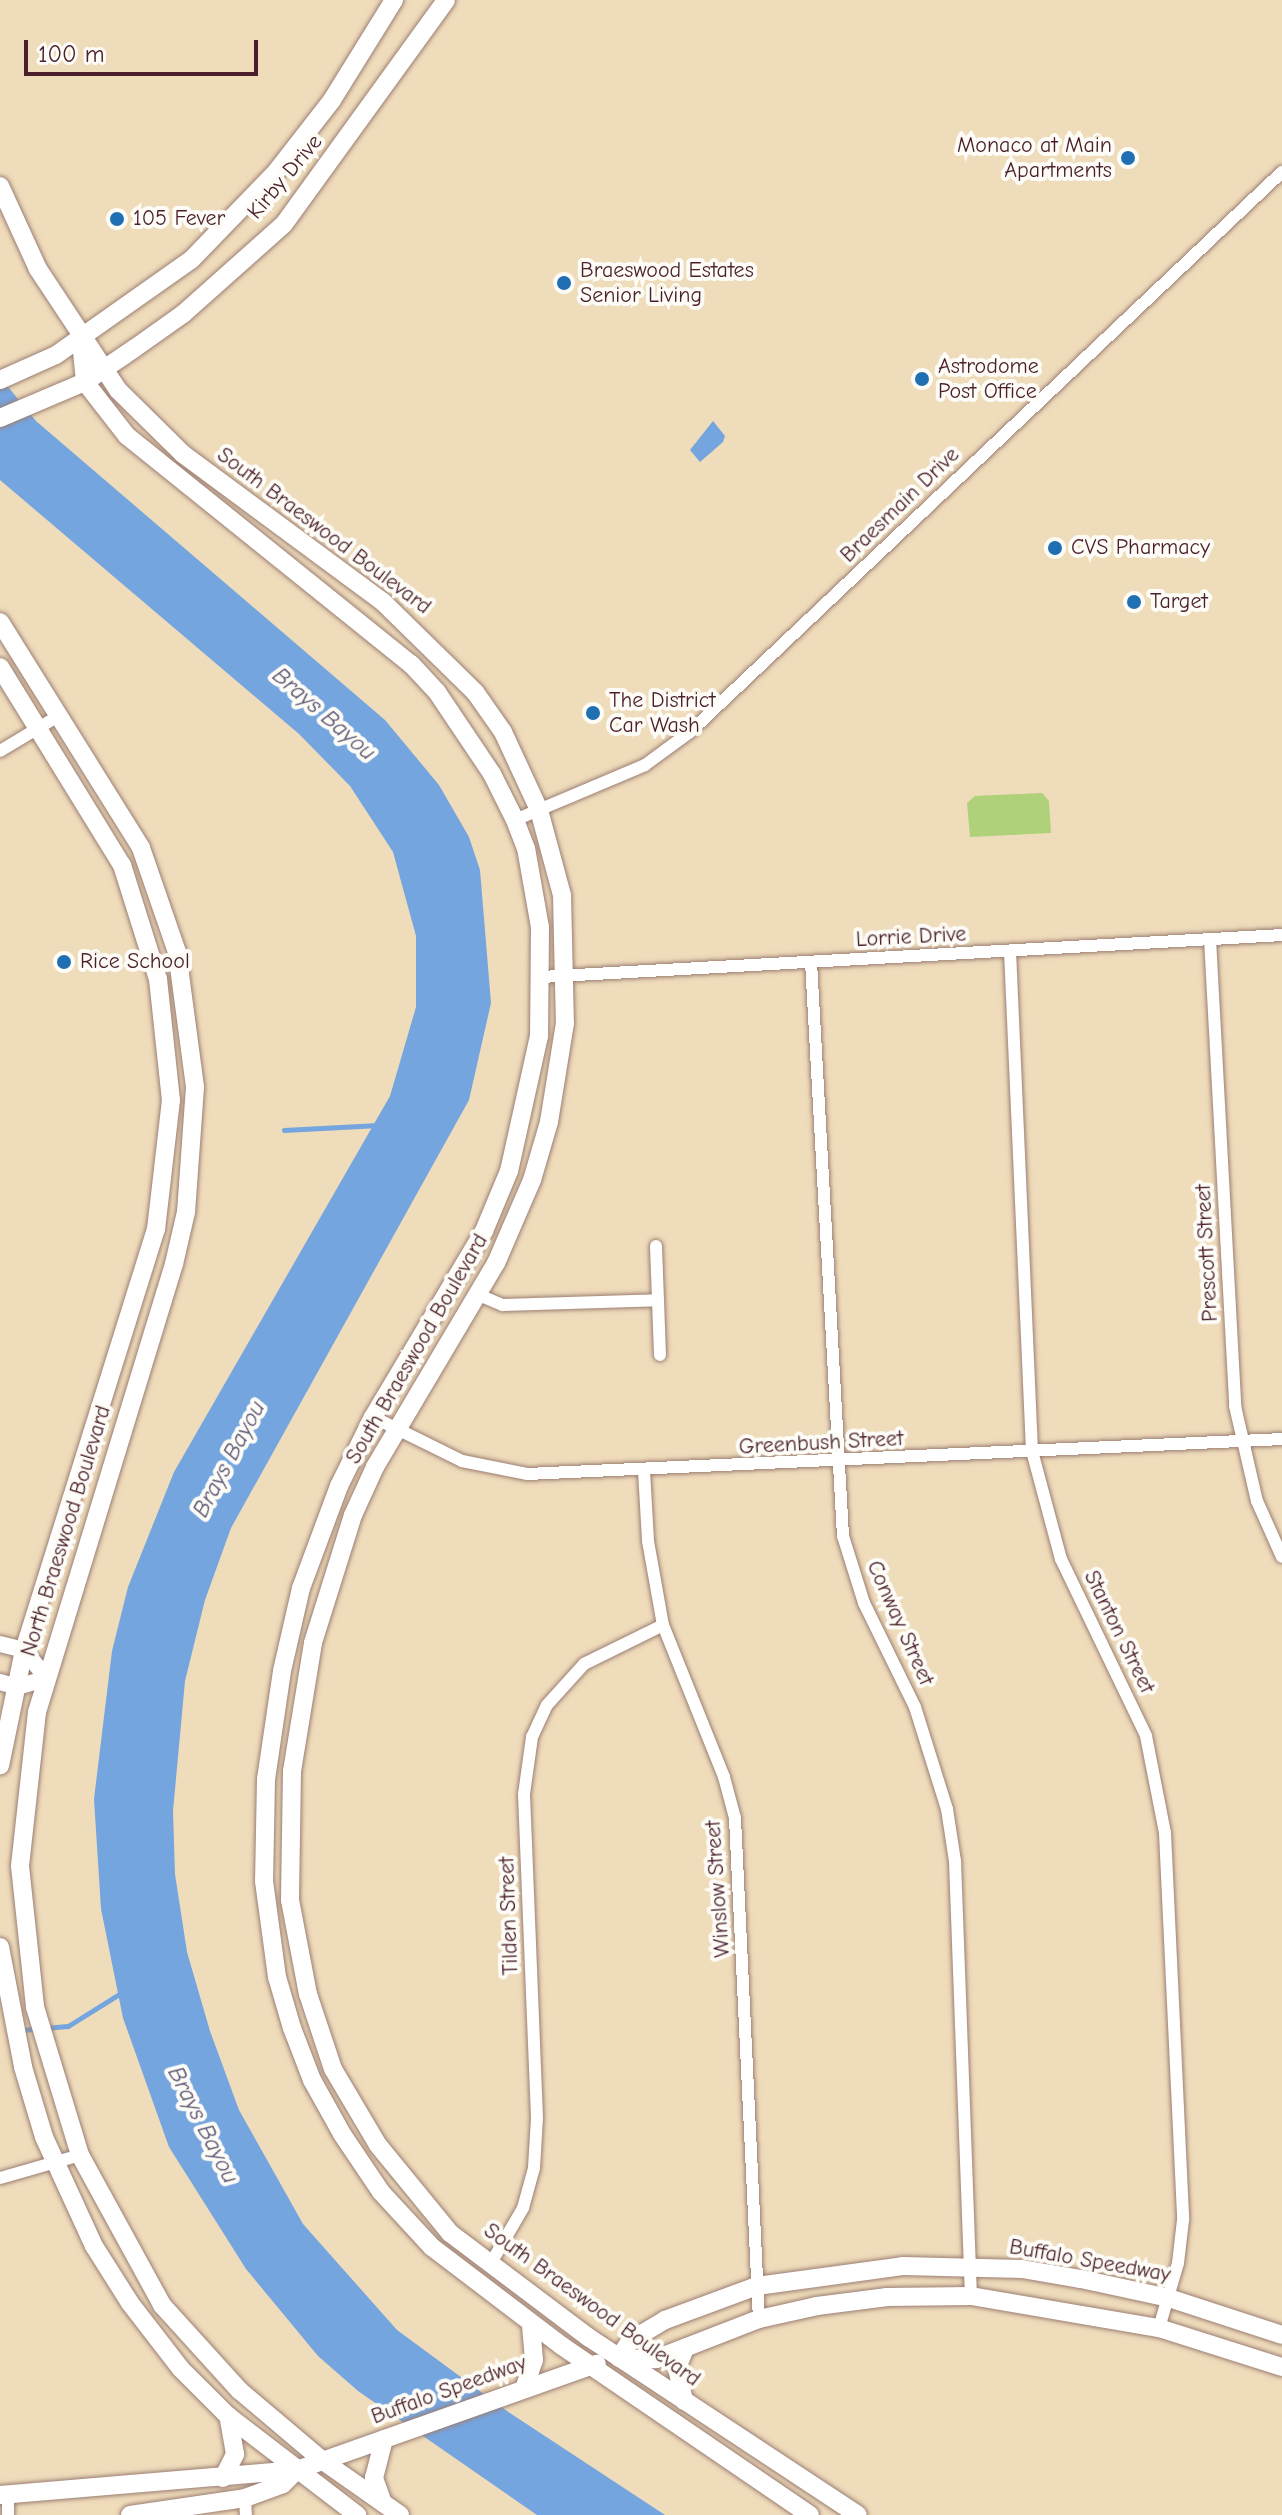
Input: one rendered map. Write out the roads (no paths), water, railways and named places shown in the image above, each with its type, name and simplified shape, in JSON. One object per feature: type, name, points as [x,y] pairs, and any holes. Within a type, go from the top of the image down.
[{"type":"main road","name":"Kirby Drive","points":[[0,380],[33,366],[81,338],[168,280],[276,172],[332,100],[394,0]]},
{"type":"main road","name":"Kirby Drive","points":[[0,418],[85,382],[103,370],[183,314],[284,224],[446,0]]},
{"type":"main road","name":"South Braeswood Boulevard","points":[[0,186],[38,269],[103,370],[183,454],[334,563],[432,645],[503,732],[539,810],[562,895],[567,975],[562,1047],[549,1122],[510,1235],[479,1295],[395,1429],[353,1515],[313,1643],[292,1771],[288,1837],[293,1930],[318,2027],[352,2101],[412,2192],[450,2233],[619,2358],[858,2515]]},
{"type":"main road","name":"South Braeswood Boulevard","points":[[81,338],[85,382],[127,436],[167,473],[411,664],[464,728],[515,820],[534,880],[541,977],[539,1036],[509,1171],[484,1231],[373,1417],[320,1532],[282,1671],[271,1725],[262,1830],[268,1926],[292,2028],[312,2080],[342,2134],[404,2220],[531,2323],[810,2515]]},
{"type":"main road","name":"North Braeswood Boulevard","points":[[0,622],[141,848],[164,908],[192,1043],[194,1134],[186,1212],[46,1678],[28,1768],[20,1866],[35,2007],[50,2069],[80,2155],[127,2247],[197,2349],[323,2461],[400,2515]]},
{"type":"main road","name":"North Braeswood Boulevard","points":[[0,667],[40,727],[122,865],[142,917],[158,979],[171,1100],[156,1229],[24,1650],[8,1685],[0,1766]]},
{"type":"main road","points":[[142,917],[164,908]]},
{"type":"main road","points":[[124,1334],[150,1340]]},
{"type":"main road","points":[[0,1947],[10,2012],[23,2067],[54,2162],[94,2246],[130,2303],[181,2369],[228,2416],[357,2515]]},
{"type":"main road","name":"Buffalo Speedway","points":[[619,2358],[630,2341],[665,2320],[757,2286],[903,2266],[1022,2269],[1169,2298],[1282,2335]]},
{"type":"main road","name":"Buffalo Speedway","points":[[4,2495],[297,2470],[619,2358],[656,2359],[759,2319],[887,2297],[971,2296],[1159,2328],[1282,2367]]},
{"type":"main road","points":[[523,2389],[534,2360],[531,2323]]},
{"type":"main road","points":[[684,2401],[677,2368],[685,2348]]},
{"type":"main road","points":[[223,2478],[235,2454],[228,2416]]},
{"type":"main road","points":[[383,2503],[374,2478],[387,2438]]},
{"type":"main road","name":"Buffalo Speedway","points":[[130,2515],[245,2506],[283,2484],[297,2470]]},
{"type":"street","name":"Braesmain Drive","points":[[515,820],[645,765],[690,732],[1282,172]]},
{"type":"street","points":[[0,751],[60,715]]},
{"type":"street","name":"Lorrie Drive","points":[[541,977],[1282,935]]},
{"type":"street","name":"Prescott Street","points":[[1210,939],[1240,1440],[1257,1501],[1282,1557]]},
{"type":"street","name":"Stanton Street","points":[[1010,951],[1032,1451],[1061,1559],[1146,1736],[1165,1833],[1183,2220],[1169,2298],[1159,2328]]},
{"type":"street","name":"Conway Street","points":[[811,962],[835,1463],[843,1536],[864,1603],[915,1707],[947,1809],[955,1861],[971,2296]]},
{"type":"street","points":[[656,1246],[660,1355]]},
{"type":"street","points":[[479,1295],[503,1305],[658,1300]]},
{"type":"street","name":"Greenbush Street","points":[[373,1417],[462,1461],[527,1474],[835,1463],[1282,1439]]},
{"type":"street","name":"Winslow Street","points":[[644,1471],[648,1541],[663,1625],[724,1777],[735,1818],[759,2319]]},
{"type":"street","name":"Tilden Street","points":[[491,2263],[523,2208],[534,2168],[537,2118],[524,1794],[532,1737],[547,1705],[584,1664],[663,1625]]},
{"type":"street","points":[[0,1644],[24,1650],[46,1678],[8,1685]]},
{"type":"street","points":[[0,2178],[80,2155]]},
{"type":"street","points":[[4,2495],[8,2515]]},
{"type":"water","name":"Brays Bayou","points":[[0,377],[36,421],[385,720],[439,785],[469,837],[480,870],[491,1003],[469,1100],[231,1528],[205,1600],[185,1681],[173,1811],[175,1874],[187,1952],[210,2031],[239,2110],[303,2224],[397,2330],[507,2411],[665,2515],[537,2515],[358,2391],[318,2356],[246,2269],[169,2147],[123,2018],[101,1909],[94,1799],[112,1651],[128,1587],[174,1472],[390,1096],[416,1007],[416,936],[393,852],[350,786],[299,734],[0,480]]},
{"type":"water","points":[[713,421],[725,436],[723,442],[700,462],[690,450]]},
{"type":"waterway","points":[[284,1130],[379,1125]]},
{"type":"waterway","points":[[21,2030],[68,2026],[121,1993]]},
{"type":"place","name":"Monaco at Main Apartments","points":[[1128,158]]},
{"type":"place","name":"105 Fever","points":[[117,219]]},
{"type":"place","name":"Braeswood Estates Senior Living","points":[[564,283]]},
{"type":"place","name":"Astrodome Post Office","points":[[922,379]]},
{"type":"place","name":"CVS Pharmacy","points":[[1055,548]]},
{"type":"place","name":"Target","points":[[1134,602]]},
{"type":"place","name":"The District Car Wash","points":[[593,713]]},
{"type":"place","name":"Rice School","points":[[64,962]]}]
